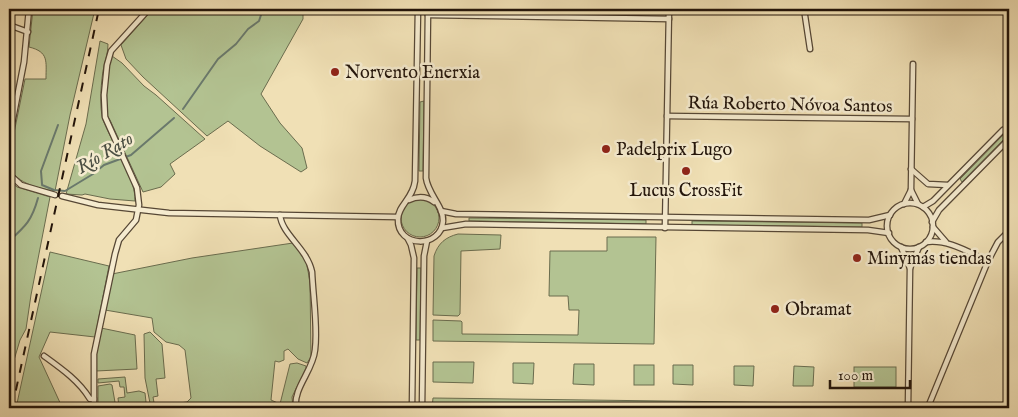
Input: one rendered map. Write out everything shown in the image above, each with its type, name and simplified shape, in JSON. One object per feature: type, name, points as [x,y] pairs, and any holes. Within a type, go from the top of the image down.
[{"type":"street","points":[[9,139],[24,62],[29,9]]},
{"type":"street","points":[[94,408],[94,354],[115,254],[119,240],[136,220],[139,210],[137,188],[105,117],[106,66],[111,51],[149,9]]},
{"type":"street","points":[[412,408],[414,258],[412,245],[399,228],[398,217],[401,208],[408,201],[414,188],[418,9]]},
{"type":"street","points":[[408,239],[414,242],[427,241],[433,238],[442,228],[443,216],[428,191],[426,178],[428,9]]},
{"type":"street","points":[[665,228],[669,9]]},
{"type":"street","points":[[804,9],[810,48]]},
{"type":"street","points":[[428,15],[669,19]]},
{"type":"street","points":[[9,25],[28,32]]},
{"type":"street","points":[[913,64],[911,190],[904,204],[893,210],[890,215],[887,226],[888,233],[895,243],[907,248],[919,247],[926,242],[930,237],[939,210],[1009,139]]},
{"type":"street","name":"Rúa Roberto Nóvoa Santos","points":[[667,116],[912,119]]},
{"type":"street","points":[[904,204],[921,206],[934,201],[1003,130]]},
{"type":"street","points":[[911,169],[928,184],[949,185]]},
{"type":"street","points":[[9,174],[21,185],[56,195]]},
{"type":"street","points":[[911,190],[921,206],[929,214],[933,225],[946,242]]},
{"type":"street","points":[[62,196],[98,205],[139,210],[398,217]]},
{"type":"street","points":[[408,201],[422,197],[436,203]]},
{"type":"street","points":[[441,211],[456,214],[869,220],[890,215]]},
{"type":"street","points":[[280,215],[281,222],[310,262],[312,272],[316,349],[313,364],[295,400],[296,408]]},
{"type":"street","points":[[442,228],[466,224],[868,230],[888,233]]},
{"type":"street","points":[[928,407],[988,261],[998,242],[1009,230]]},
{"type":"street","points":[[926,242],[935,240],[946,242],[988,261]]},
{"type":"street","points":[[422,408],[424,256],[427,241]]},
{"type":"street","points":[[901,247],[910,268]]},
{"type":"street","points":[[908,408],[910,268],[919,247]]},
{"type":"street","points":[[44,356],[67,373],[84,389],[90,399],[94,399]]},
{"type":"green space","points":[[33,9],[95,9],[70,115],[55,191],[35,187],[23,182],[9,168],[25,79],[46,79],[45,58],[40,52],[29,47]]},
{"type":"green space","points":[[153,9],[303,9],[303,19],[261,94],[280,123],[302,148],[307,168],[301,172],[260,146],[228,121],[207,136],[143,77],[126,59],[121,45]]},
{"type":"green space","points":[[100,41],[108,44],[101,86],[103,120],[128,171],[135,201],[85,194],[66,194],[86,124]]},
{"type":"green space","points":[[112,56],[205,139],[170,164],[175,174],[161,187],[143,192],[107,114],[104,98]]},
{"type":"green space","points":[[424,101],[423,171],[419,171],[420,102]]},
{"type":"green space","points":[[1008,130],[1009,134],[962,182],[960,179]]},
{"type":"green space","points":[[9,180],[17,187],[50,197],[26,329],[20,340],[9,377]]},
{"type":"green space","points":[[420,199],[433,205],[439,218],[433,231],[420,237],[407,231],[401,218],[407,205]]},
{"type":"green space","points":[[469,218],[646,220],[646,224],[469,221]]},
{"type":"green space","points":[[692,221],[862,223],[862,227],[692,225]]},
{"type":"green space","points":[[458,234],[501,235],[500,249],[461,251],[460,314],[458,316],[433,315],[434,256],[443,241]]},
{"type":"green space","points":[[607,237],[656,237],[654,344],[433,341],[433,320],[461,321],[462,334],[578,335],[579,310],[569,310],[568,296],[549,296],[550,251],[607,251]]},
{"type":"green space","points":[[293,243],[306,260],[310,282],[311,357],[307,363],[298,359],[288,349],[284,351],[284,360],[275,361],[271,400],[280,404],[290,364],[297,363],[306,366],[292,397],[293,408],[181,408],[179,403],[187,402],[191,398],[185,350],[179,345],[166,342],[154,332],[152,318],[105,310],[112,274],[192,258]]},
{"type":"green space","points":[[50,252],[109,266],[95,337],[50,332],[39,357],[62,407],[65,408],[16,408]]},
{"type":"green space","points":[[417,268],[421,268],[420,340],[416,340]]},
{"type":"green space","points":[[101,328],[135,335],[137,369],[96,371],[96,351]]},
{"type":"green space","points":[[150,332],[162,344],[165,378],[156,379],[158,396],[153,397],[155,408],[151,408],[145,378],[144,334]]},
{"type":"green space","points":[[433,362],[474,362],[473,383],[433,382]]},
{"type":"green space","points":[[513,363],[534,363],[533,384],[513,383]]},
{"type":"green space","points":[[574,364],[594,364],[594,385],[573,384]]},
{"type":"green space","points":[[634,365],[654,365],[654,385],[634,385]]},
{"type":"green space","points":[[673,365],[693,365],[693,385],[673,384]]},
{"type":"green space","points":[[734,366],[754,366],[753,386],[734,385]]},
{"type":"green space","points":[[794,366],[814,367],[813,386],[793,386]]},
{"type":"green space","points":[[854,367],[896,367],[896,387],[854,387]]},
{"type":"green space","points":[[125,377],[127,393],[139,391],[145,393],[146,402],[142,405],[136,405],[136,408],[119,408],[118,398],[125,397],[124,387],[120,387],[119,381],[98,383],[98,379]]},
{"type":"green space","points":[[112,385],[116,408],[98,408],[98,386]]},
{"type":"green space","points":[[433,398],[895,404],[895,408],[432,408]]},
{"type":"waterway","name":"Río Rato","points":[[183,109],[218,59],[236,44],[248,29],[259,21],[263,9]]},
{"type":"waterway","name":"Río Rato","points":[[42,185],[54,190],[65,191],[104,165],[131,155],[174,118]]},
{"type":"waterway","points":[[42,184],[41,171],[58,125]]},
{"type":"waterway","name":"Río Rato","points":[[9,241],[28,222],[38,198]]},
{"type":"railway","points":[[12,408],[99,9]]},
{"type":"place","name":"Norvento Enerxia","points":[[335,72]]},
{"type":"place","name":"Padelprix Lugo","points":[[606,149]]},
{"type":"place","name":"Lucus CrossFit","points":[[686,171]]},
{"type":"place","name":"Minymás tiendas","points":[[857,258]]},
{"type":"place","name":"Obramat","points":[[775,309]]}]
